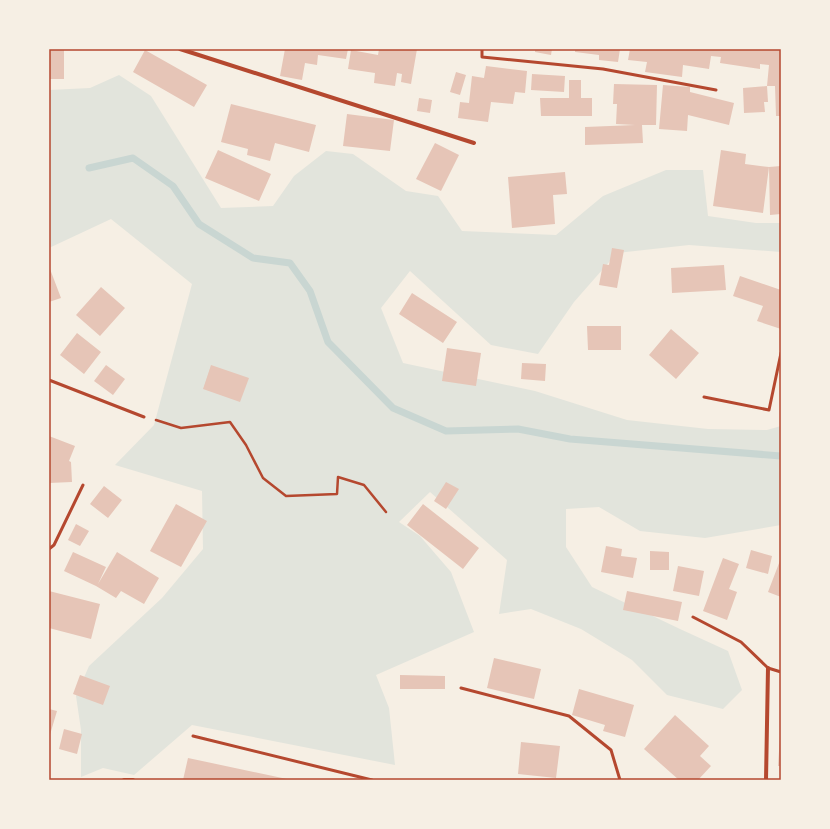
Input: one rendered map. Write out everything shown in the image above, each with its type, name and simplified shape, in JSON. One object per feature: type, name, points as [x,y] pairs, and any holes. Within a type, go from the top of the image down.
[{"type":"street","points":[[180,49],[474,143]]},
{"type":"street","points":[[766,780],[768,668]]},
{"type":"street","points":[[124,780],[133,780]]},
{"type":"lane","points":[[482,49],[482,57],[603,69],[716,90]]},
{"type":"lane","points":[[704,397],[768,410],[781,353]]},
{"type":"lane","points":[[49,380],[144,417]]},
{"type":"lane","points":[[49,548],[54,545],[83,485]]},
{"type":"lane","points":[[693,617],[741,642],[768,668],[781,672]]},
{"type":"lane","points":[[461,688],[569,716],[611,750],[620,780]]},
{"type":"lane","points":[[194,736],[372,780]]},
{"type":"path","points":[[144,417],[181,428],[230,422],[246,445],[263,478],[286,496],[337,494],[338,477],[364,485],[386,512]]},
{"type":"shaded area","points":[[119,75],[151,96],[221,208],[273,206],[294,176],[326,151],[353,154],[406,191],[438,196],[462,231],[556,235],[603,196],[666,170],[703,170],[708,216],[756,223],[781,223],[781,252],[689,245],[617,253],[574,302],[538,354],[491,345],[410,271],[381,308],[403,363],[535,391],[627,420],[708,429],[767,430],[781,426],[781,525],[705,538],[640,531],[599,507],[566,509],[566,547],[592,587],[728,651],[742,690],[723,709],[667,695],[632,660],[581,629],[531,609],[499,614],[507,560],[430,492],[399,522],[420,536],[451,572],[474,632],[376,675],[389,708],[395,765],[192,725],[134,775],[103,768],[81,777],[81,730],[76,696],[89,666],[162,598],[203,549],[202,491],[115,465],[154,425],[192,284],[111,219],[49,248],[49,90],[90,88]]},
{"type":"building","points":[[49,49],[64,49],[64,79],[49,79]]},
{"type":"building","points":[[285,49],[348,49],[346,59],[318,55],[317,65],[305,63],[302,80],[280,76]]},
{"type":"building","points":[[379,49],[417,49],[411,84],[401,82],[402,74],[397,73],[395,86],[374,83],[375,73],[348,69],[351,50],[378,55]]},
{"type":"building","points":[[535,49],[552,49],[551,55],[535,52]]},
{"type":"building","points":[[575,49],[620,49],[618,62],[599,60],[599,55],[575,52]]},
{"type":"building","points":[[630,49],[781,49],[781,116],[776,116],[775,86],[767,86],[769,65],[760,64],[760,69],[720,63],[721,57],[711,56],[709,69],[683,65],[682,77],[645,72],[647,62],[628,60]]},
{"type":"building","points":[[145,50],[207,85],[194,107],[133,72]]},
{"type":"building","points":[[486,66],[527,71],[525,93],[515,92],[513,104],[491,102],[488,122],[458,118],[460,102],[469,103],[472,76],[484,78]]},
{"type":"building","points":[[456,72],[466,75],[460,95],[450,92]]},
{"type":"building","points":[[532,74],[565,76],[564,92],[531,90]]},
{"type":"building","points":[[569,80],[581,80],[581,98],[592,98],[592,116],[541,116],[540,98],[569,98]]},
{"type":"building","points":[[614,84],[657,85],[656,125],[642,125],[643,143],[585,145],[585,127],[635,125],[616,124],[617,104],[613,104]]},
{"type":"building","points":[[663,85],[690,87],[690,92],[734,103],[729,125],[688,115],[687,131],[659,129]]},
{"type":"building","points":[[767,86],[768,102],[764,102],[765,112],[744,113],[743,88]]},
{"type":"building","points":[[419,98],[432,100],[430,113],[417,111]]},
{"type":"building","points":[[231,104],[316,125],[309,152],[275,143],[270,161],[247,155],[248,149],[221,142]]},
{"type":"building","points":[[347,114],[394,120],[390,151],[343,146]]},
{"type":"building","points":[[435,143],[459,155],[441,191],[416,179]]},
{"type":"building","points":[[218,150],[271,174],[259,201],[205,178]]},
{"type":"building","points":[[721,150],[746,154],[745,164],[769,167],[763,213],[713,206]]},
{"type":"building","points":[[781,166],[781,214],[770,215],[769,167]]},
{"type":"building","points":[[565,172],[567,194],[553,195],[555,224],[512,228],[508,177]]},
{"type":"building","points":[[612,248],[624,250],[617,288],[599,285],[603,264],[609,265]]},
{"type":"building","points":[[724,265],[726,290],[672,293],[671,268]]},
{"type":"building","points":[[50,269],[61,298],[49,302],[49,270]]},
{"type":"building","points":[[740,276],[781,290],[781,329],[757,321],[763,306],[733,296]]},
{"type":"building","points":[[101,287],[125,308],[100,336],[76,315]]},
{"type":"building","points":[[412,293],[457,322],[443,343],[399,314]]},
{"type":"building","points":[[587,326],[621,326],[621,350],[588,350]]},
{"type":"building","points":[[671,329],[699,353],[676,379],[649,355]]},
{"type":"building","points":[[77,333],[101,352],[84,374],[60,355]]},
{"type":"building","points":[[447,348],[481,353],[476,386],[442,381]]},
{"type":"building","points":[[522,363],[546,364],[545,381],[521,379]]},
{"type":"building","points":[[106,365],[125,379],[113,395],[94,381]]},
{"type":"building","points":[[211,365],[249,378],[240,402],[203,389]]},
{"type":"building","points":[[49,436],[75,446],[69,461],[71,462],[72,482],[49,483]]},
{"type":"building","points":[[446,482],[459,489],[446,509],[434,501]]},
{"type":"building","points":[[104,486],[122,500],[108,518],[90,504]]},
{"type":"building","points":[[176,504],[207,521],[181,567],[150,551]]},
{"type":"building","points":[[423,504],[479,548],[463,569],[407,525]]},
{"type":"building","points":[[76,524],[89,531],[80,546],[68,540]]},
{"type":"building","points":[[606,546],[622,549],[621,556],[637,558],[633,578],[601,572]]},
{"type":"building","points":[[751,550],[772,556],[768,574],[746,568]]},
{"type":"building","points":[[650,551],[669,552],[669,570],[650,570]]},
{"type":"building","points":[[73,552],[106,567],[98,584],[117,552],[159,578],[144,604],[121,591],[116,598],[96,586],[64,571]]},
{"type":"building","points":[[723,558],[739,564],[729,589],[737,592],[727,620],[703,611]]},
{"type":"building","points":[[781,558],[781,597],[768,592]]},
{"type":"building","points":[[678,566],[704,571],[699,596],[673,591]]},
{"type":"building","points":[[49,591],[100,604],[91,639],[49,628]]},
{"type":"building","points":[[627,591],[682,602],[678,621],[623,610]]},
{"type":"building","points":[[494,658],[541,669],[534,699],[487,688]]},
{"type":"building","points":[[80,675],[110,686],[103,705],[73,694]]},
{"type":"building","points":[[400,675],[445,676],[445,689],[400,689]]},
{"type":"building","points":[[579,689],[634,705],[625,737],[603,731],[605,725],[572,715]]},
{"type":"building","points":[[49,709],[57,711],[49,738]]},
{"type":"building","points":[[675,715],[709,746],[700,756],[711,766],[698,780],[679,780],[644,749]]},
{"type":"building","points":[[64,729],[82,734],[77,754],[59,749]]},
{"type":"building","points":[[780,736],[781,766],[778,766]]},
{"type":"building","points":[[521,742],[560,746],[556,778],[518,774]]},
{"type":"building","points":[[188,758],[287,779],[287,780],[183,780]]},
{"type":"waterway","points":[[89,168],[133,158],[173,186],[199,224],[253,258],[290,263],[310,291],[328,342],[393,408],[446,431],[518,429],[570,439],[781,456]]}]
